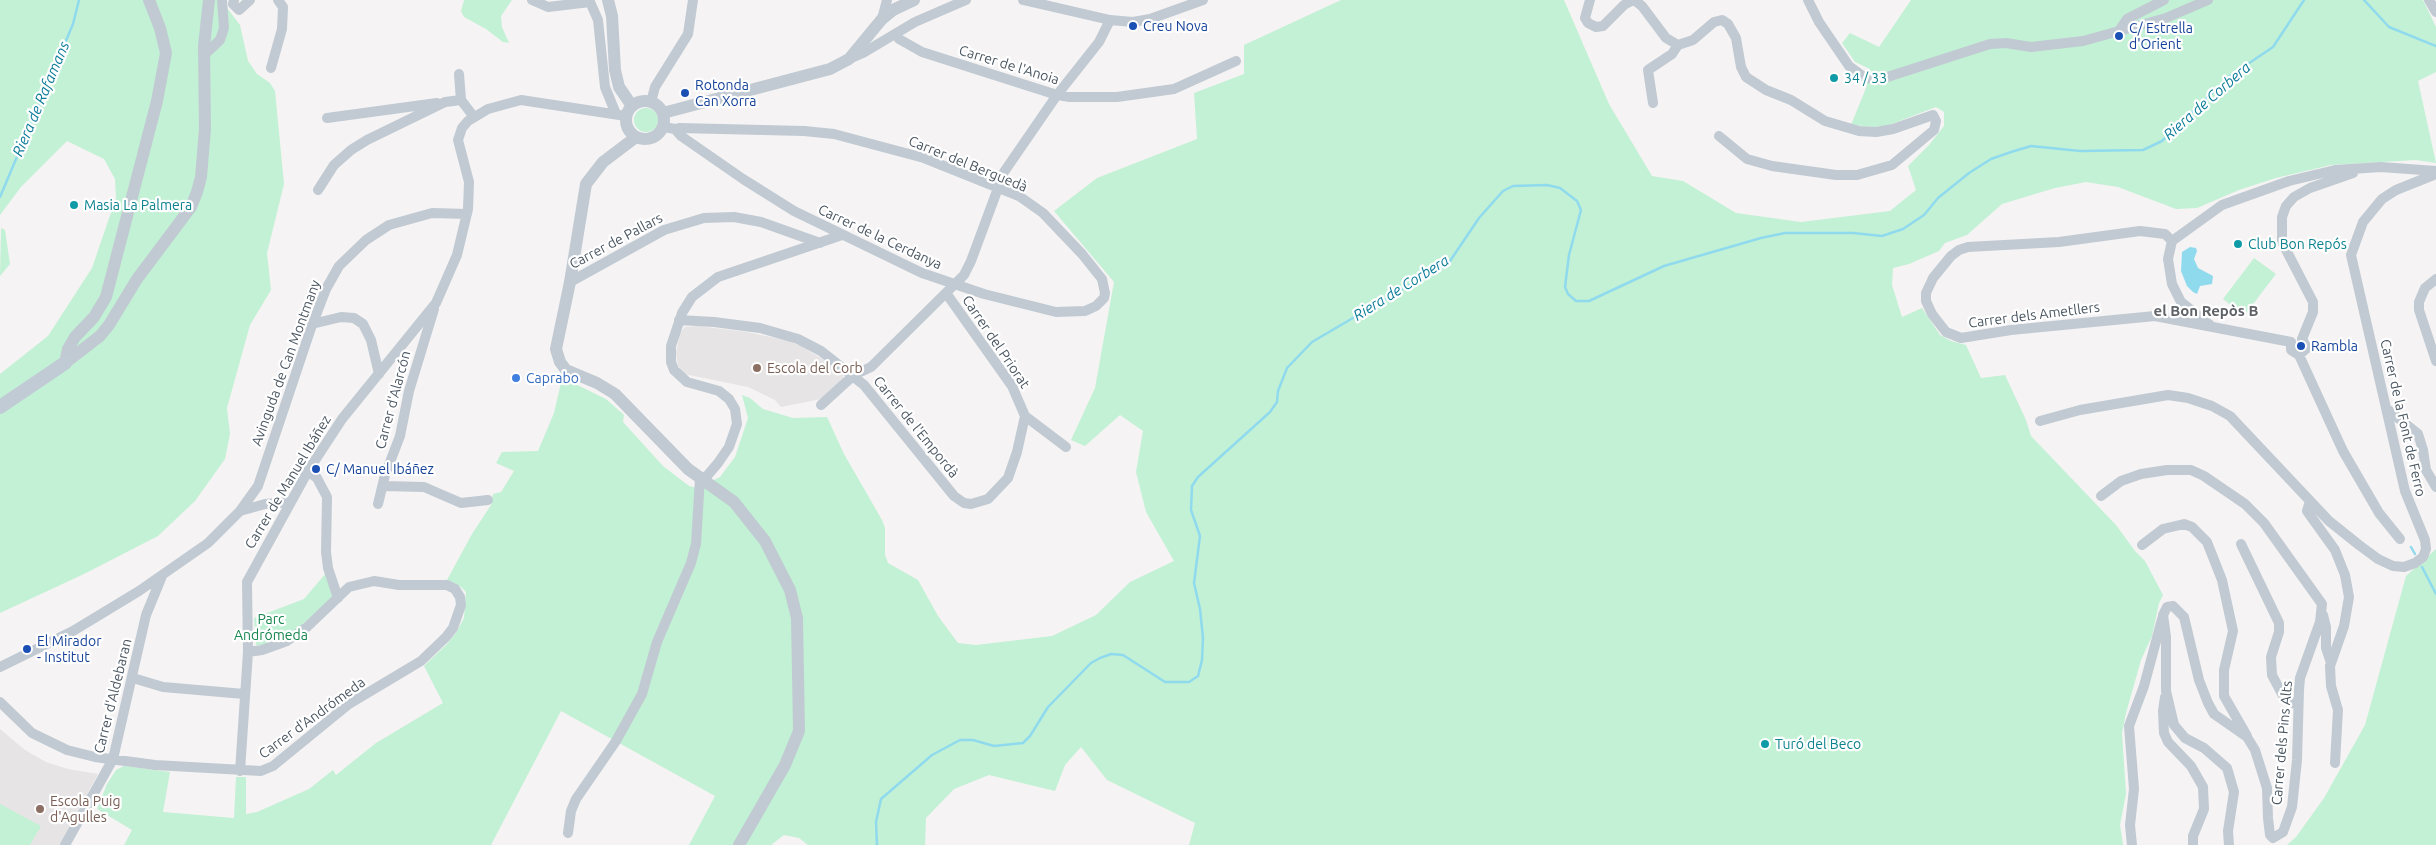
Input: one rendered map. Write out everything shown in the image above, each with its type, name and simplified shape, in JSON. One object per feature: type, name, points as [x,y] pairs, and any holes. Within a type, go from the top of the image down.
[{"type":"main road","points":[[0,407],[65,363]]},
{"type":"street","points":[[65,363],[68,349],[97,312],[106,297],[157,101],[166,52],[160,28],[149,0]]},
{"type":"street","points":[[65,363],[100,336],[109,325],[142,272],[191,207],[197,192],[205,129],[204,55],[209,0]]},
{"type":"street","points":[[204,55],[220,40],[224,28],[222,0]]},
{"type":"street","points":[[234,0],[233,4],[239,10],[250,0]]},
{"type":"street","points":[[271,68],[282,29],[283,7],[278,0]]},
{"type":"street","points":[[532,0],[548,7],[590,2],[598,20],[605,87],[625,112]]},
{"type":"street","points":[[467,214],[469,182],[458,140],[462,128],[474,117],[494,107],[522,100],[625,112],[641,101],[651,102],[656,104],[676,130],[646,139],[636,137],[628,128],[625,112],[622,94],[615,70],[612,16],[608,0]]},
{"type":"street","points":[[651,102],[655,87],[688,34],[693,0]]},
{"type":"street","points":[[882,19],[887,0]]},
{"type":"street","points":[[663,113],[818,74],[863,54],[915,22],[966,0]]},
{"type":"street","points":[[1023,0],[1110,20],[1133,22],[1150,19],[1203,0]]},
{"type":"street","points":[[1590,0],[1585,18],[1588,23],[1596,27],[1603,26],[1624,5],[1633,0],[1642,6],[1666,38],[1678,45]]},
{"type":"street","points":[[1808,0],[1819,22],[1843,59],[1856,73],[1870,79],[1887,78],[1990,44],[2043,46],[2083,41],[2166,18],[2208,0]]},
{"type":"street","points":[[2118,32],[2127,19],[2164,0]]},
{"type":"street","points":[[2430,0],[2436,12]]},
{"type":"street","points":[[849,59],[882,19],[904,1]]},
{"type":"street","points":[[821,405],[854,375],[871,367],[964,275],[1004,172],[1057,96],[1099,42],[1110,20]]},
{"type":"street","points":[[1653,103],[1648,70],[1672,54],[1678,45],[1692,40],[1714,22],[1722,20],[1732,30],[1741,67],[1746,77],[1766,90],[1792,100],[1824,121],[1859,131],[1876,132],[1893,129],[1933,114],[1936,121],[1934,130],[1892,165],[1858,175],[1810,172],[1764,164],[1742,156],[1719,136]]},
{"type":"street","name":"Carrer de l'Anoia","points":[[895,34],[899,39],[922,52],[1057,96],[1117,97],[1174,89],[1236,61]]},
{"type":"street","points":[[459,74],[461,100],[474,117]]},
{"type":"street","points":[[318,190],[334,166],[351,150],[367,140],[441,104],[461,100]]},
{"type":"street","points":[[327,118],[436,103],[441,104]]},
{"type":"street","name":"Carrer del Berguedà","points":[[676,130],[804,131],[834,134],[924,158],[1019,196],[1043,213],[1067,237],[1102,279],[1105,293],[1104,298]]},
{"type":"street","name":"Carrer de la Cerdanya","points":[[676,130],[786,206],[922,273],[954,285],[1056,312],[1085,311],[1096,306],[1104,298]]},
{"type":"street","points":[[636,137],[603,162],[586,184],[570,282],[557,342],[558,356],[563,367],[571,374],[597,383],[615,394],[688,469],[734,502],[765,541],[780,566],[790,590],[797,618],[799,731],[785,765],[739,845]]},
{"type":"street","points":[[2213,326],[2181,302],[2172,284],[2168,259],[2172,241],[2194,227],[2211,211],[2238,198],[2289,181],[2335,170],[2381,167],[2436,172]]},
{"type":"street","points":[[2302,339],[2313,312],[2313,302],[2308,289],[2282,242],[2282,217],[2286,206],[2294,198],[2310,188],[2340,177],[2381,167]]},
{"type":"street","name":"Carrer de la Font de Ferro","points":[[2040,421],[2080,410],[2168,395],[2188,398],[2212,406],[2230,416],[2329,520],[2378,559],[2393,566],[2404,567],[2424,557],[2426,549],[2425,540],[2405,491],[2351,255],[2363,222],[2382,199],[2396,190],[2436,172]]},
{"type":"street","name":"Avinguda de Can Montmany","points":[[0,667],[73,631],[162,575],[208,543],[240,511],[258,486],[312,324],[326,289],[346,257],[389,225],[414,217],[448,212],[467,214]]},
{"type":"street","name":"Carrer de Manuel Ibáñez","points":[[240,771],[248,652],[247,582],[308,471],[342,419],[436,303],[457,255],[467,214]]},
{"type":"street","name":"Carrer de Pallars","points":[[570,282],[664,230],[704,218],[734,217],[761,222],[820,243]]},
{"type":"street","name":"Carrer dels Ametllers","points":[[2172,241],[2165,234],[2140,231],[2059,242],[1968,247],[1955,253],[1933,278],[1926,293],[1926,301],[1932,314],[1946,332],[1961,338],[2011,330],[2155,316],[2291,342]]},
{"type":"street","points":[[700,478],[711,472],[729,447],[737,424],[737,416],[729,399],[719,391],[687,382],[674,370],[671,362],[670,346],[678,320],[692,297],[718,277],[842,235]]},
{"type":"street","points":[[2436,279],[2425,288],[2419,302],[2419,310],[2436,362]]},
{"type":"street","name":"Carrer del Priorat","points":[[946,293],[1012,386],[1025,416],[1066,447]]},
{"type":"street","name":"Carrer d'Alarcón","points":[[378,504],[400,436],[409,391],[436,303]]},
{"type":"street","points":[[312,324],[342,317],[354,318],[363,324],[371,340],[379,374]]},
{"type":"street","name":"Carrer de l'Empordà","points":[[678,320],[728,324],[781,334],[821,351],[854,375],[954,496],[964,503],[971,504],[988,499],[1008,478],[1018,452],[1025,416]]},
{"type":"street","points":[[2302,339],[2294,339],[2291,342],[2290,350],[2294,354],[2299,355],[2343,450],[2379,513],[2400,539]]},
{"type":"street","points":[[2299,355],[2307,348],[2302,339]]},
{"type":"street","points":[[2387,409],[2418,434],[2426,470],[2436,487]]},
{"type":"street","points":[[2101,496],[2121,481],[2141,474],[2167,470],[2191,470],[2204,476],[2245,504],[2264,523],[2316,593],[2322,612],[2326,627],[2326,648],[2331,663],[2332,686],[2338,710],[2335,763]]},
{"type":"street","points":[[308,471],[317,478],[327,497],[326,552],[328,568],[338,598]]},
{"type":"street","points":[[568,833],[576,800],[616,741],[642,694],[657,642],[683,585],[696,544],[700,478]]},
{"type":"street","points":[[258,486],[258,495],[265,504]]},
{"type":"street","points":[[383,486],[424,487],[461,503],[488,500]]},
{"type":"street","points":[[2310,501],[2307,511],[2335,550],[2346,575],[2349,597],[2344,626],[2331,663]]},
{"type":"street","name":"Avinguda de Can Montmany","points":[[240,511],[265,504],[290,502]]},
{"type":"street","points":[[2142,545],[2163,529],[2184,524],[2199,532],[2207,542],[2222,580],[2233,631],[2224,670],[2224,696],[2247,737]]},
{"type":"street","points":[[2241,544],[2279,623],[2279,632],[2271,657],[2272,675],[2288,701],[2298,705]]},
{"type":"street","name":"Carrer d'Aldebaran","points":[[66,845],[113,759],[146,615],[162,575]]},
{"type":"street","name":"Carrer d'Andrómeda","points":[[0,702],[32,733],[67,750],[155,765],[261,771],[273,766],[349,704],[421,661],[453,628],[461,605],[455,589],[447,585],[398,585],[374,581],[349,588],[307,627],[287,641],[262,650],[248,652]]},
{"type":"street","name":"Carrer dels Pins Alts","points":[[2163,616],[2167,607],[2173,606],[2184,617],[2199,680],[2208,703],[2214,714],[2247,737],[2262,766],[2267,788],[2270,835],[2273,838],[2277,837],[2288,824],[2292,807],[2297,760],[2300,678],[2314,642],[2322,612]]},
{"type":"street","points":[[2163,616],[2166,637],[2164,733],[2168,742],[2191,766],[2203,786],[2204,809],[2193,836],[2193,845]]},
{"type":"street","points":[[2132,845],[2130,825],[2134,789],[2129,726],[2144,686],[2163,616]]},
{"type":"street","points":[[133,678],[163,688],[244,694]]},
{"type":"street","points":[[2166,691],[2174,725],[2185,738],[2204,748],[2227,768],[2234,792],[2228,831],[2229,845]]},
{"type":"shaded area","name":"Escola del Corb","points":[[698,326],[747,332],[785,340],[801,346],[827,362],[843,374],[843,380],[821,399],[781,407],[775,400],[748,387],[684,374],[678,366],[676,353],[680,333],[685,327]]},
{"type":"shaded area","name":"Escola Puig d'Agulles","points":[[0,729],[25,750],[46,762],[68,769],[98,774],[60,845],[0,845]]},
{"type":"green space","points":[[0,0],[221,0],[240,25],[248,61],[257,74],[270,83],[275,91],[284,184],[267,253],[271,290],[250,325],[227,408],[230,434],[225,459],[195,501],[158,536],[84,574],[0,613],[0,374],[48,336],[92,268],[116,198],[115,179],[104,159],[67,141],[21,187],[0,215]]},
{"type":"green space","points":[[464,0],[512,0],[501,16],[502,27],[509,43],[503,42],[486,29],[464,17],[461,11]]},
{"type":"green space","points":[[1341,0],[1564,0],[1609,104],[1652,176],[1683,181],[1736,213],[1801,222],[1890,211],[1916,190],[1908,166],[1929,145],[1944,126],[1944,112],[1936,107],[1889,125],[1874,127],[1851,125],[1866,88],[1870,69],[1855,62],[1842,43],[1850,33],[1879,47],[1911,0],[2423,0],[2436,27],[2436,72],[2418,81],[2436,163],[2416,160],[2331,165],[2276,178],[2239,190],[2197,208],[2176,209],[2118,187],[2086,182],[2055,188],[2002,204],[1967,235],[1945,243],[1939,251],[1909,264],[1893,268],[1892,285],[1902,317],[1922,308],[1940,335],[1951,341],[1966,345],[1981,378],[2005,375],[2026,420],[2031,436],[2116,525],[2135,551],[2145,561],[2163,595],[2159,603],[2152,636],[2141,660],[2122,733],[2126,794],[2120,825],[2123,845],[1189,845],[1195,823],[1107,780],[1081,747],[1065,765],[1055,791],[989,775],[954,789],[926,818],[925,845],[808,845],[799,838],[784,835],[771,845],[689,845],[715,796],[561,711],[491,845],[124,845],[132,830],[97,809],[107,784],[116,770],[124,766],[170,772],[163,812],[234,818],[236,777],[246,777],[246,814],[257,812],[309,789],[333,770],[336,775],[376,743],[443,703],[424,666],[456,633],[464,618],[466,592],[461,587],[447,580],[472,534],[491,505],[493,494],[501,492],[514,471],[496,463],[502,452],[538,451],[554,413],[561,383],[567,380],[606,399],[624,415],[623,422],[663,466],[689,486],[697,488],[720,477],[735,457],[748,418],[742,395],[750,398],[763,409],[793,418],[827,417],[844,454],[882,520],[885,528],[885,555],[888,563],[918,580],[938,616],[958,643],[976,645],[1052,636],[1096,615],[1130,582],[1174,561],[1146,512],[1136,472],[1143,431],[1120,415],[1085,446],[1071,440],[1095,388],[1114,282],[1054,211],[1097,178],[1197,139],[1194,93],[1244,74],[1244,45]]},
{"type":"green space","points":[[646,108],[651,109],[657,115],[657,125],[651,131],[646,132],[641,131],[635,125],[634,120],[635,115],[641,109]]},
{"type":"green space","points":[[1,228],[5,230],[10,264],[0,276]]},
{"type":"green space","points":[[2254,258],[2276,274],[2244,316],[2223,299]]},
{"type":"green space","points":[[2436,549],[2436,845],[2287,845],[2296,837],[2324,798],[2365,725],[2406,576]]},
{"type":"green space","name":"Parc Andrómeda","points":[[326,573],[333,597],[296,630],[284,638],[264,645],[256,645],[254,618],[304,599]]},
{"type":"green space","points":[[0,804],[41,826],[30,845],[0,845]]},
{"type":"water","points":[[2190,247],[2196,248],[2197,251],[2194,259],[2198,268],[2213,276],[2212,284],[2200,286],[2197,294],[2187,286],[2181,271],[2182,252]]},
{"type":"waterway","name":"Riera de Rafamans","points":[[0,197],[73,24],[79,0]]},
{"type":"waterway","name":"Riera de Corbera","points":[[877,845],[876,822],[881,799],[932,755],[960,740],[973,740],[994,746],[1023,743],[1030,736],[1048,707],[1091,663],[1100,658],[1111,654],[1123,655],[1165,682],[1189,682],[1198,676],[1202,660],[1203,638],[1200,609],[1194,583],[1200,536],[1191,510],[1192,486],[1198,477],[1270,412],[1277,402],[1278,391],[1287,368],[1312,342],[1450,261],[1479,218],[1503,191],[1513,186],[1547,185],[1560,188],[1577,201],[1581,210],[1569,255],[1565,287],[1568,294],[1576,301],[1589,301],[1664,266],[1761,238],[1785,233],[1853,233],[1882,236],[1903,229],[1924,215],[1938,198],[1969,173],[1991,159],[2011,152],[2031,146],[2080,151],[2143,150],[2162,141],[2230,76],[2273,47],[2304,0]]},
{"type":"waterway","points":[[2364,0],[2389,27],[2436,46]]},
{"type":"waterway","points":[[2411,547],[2415,554]]},
{"type":"waterway","points":[[2422,567],[2436,594]]},
{"type":"place","name":"Creu Nova","points":[[1133,26]]},
{"type":"place","name":"C/ Estrella d'Orient","points":[[2119,36]]},
{"type":"place","name":"34 / 33","points":[[1834,78]]},
{"type":"place","name":"Rotonda Can Xorra","points":[[685,93]]},
{"type":"place","name":"Masia La Palmera","points":[[74,205]]},
{"type":"place","name":"Club Bon Repós","points":[[2238,244]]},
{"type":"place","name":"Rambla","points":[[2301,346]]},
{"type":"place","name":"Escola del Corb","points":[[757,368]]},
{"type":"place","name":"Caprabo","points":[[516,378]]},
{"type":"place","name":"C/ Manuel Ibáñez","points":[[316,469]]},
{"type":"place","name":"El Mirador - Institut","points":[[27,649]]},
{"type":"place","name":"Turó del Beco","points":[[1765,744]]},
{"type":"place","name":"Escola Puig d'Agulles","points":[[40,809]]},
{"type":"district","name":"el Bon Repòs B","points":[[2206,311]]}]
